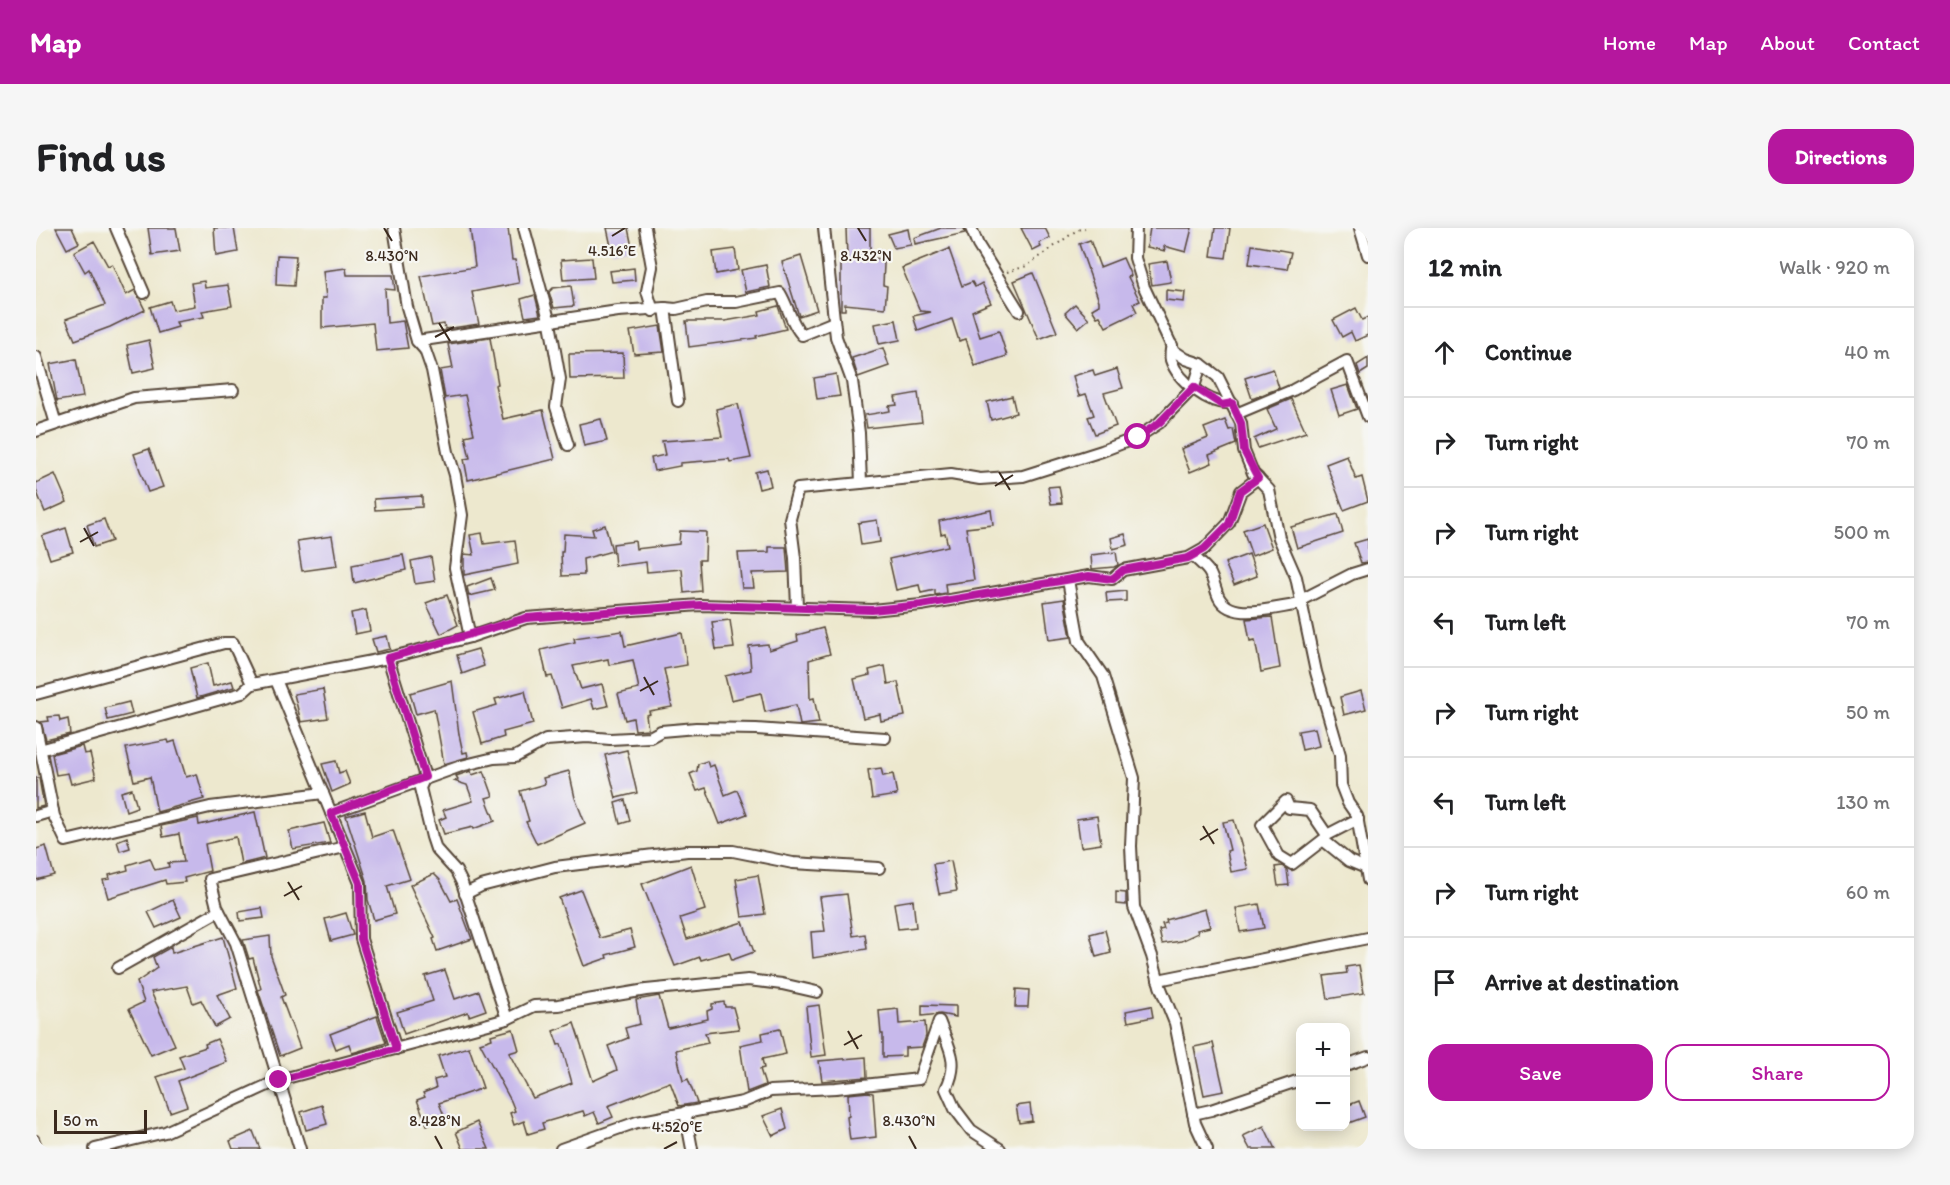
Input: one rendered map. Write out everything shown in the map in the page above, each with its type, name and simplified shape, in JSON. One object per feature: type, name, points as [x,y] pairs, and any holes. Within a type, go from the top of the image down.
[{"type":"street","points":[[116,228],[144,293]]},
{"type":"street","points":[[394,228],[398,265],[417,340],[425,350],[432,370],[448,452],[456,475],[462,515],[455,568],[470,637]]},
{"type":"street","points":[[524,228],[550,323],[560,379],[556,407],[568,446]]},
{"type":"street","points":[[645,228],[652,267],[647,291],[653,311]]},
{"type":"street","points":[[824,228],[836,338],[852,381],[859,433],[861,483]]},
{"type":"street","points":[[971,228],[996,275],[1019,311]]},
{"type":"street","points":[[1136,228],[1135,258],[1144,287],[1174,351],[1186,359],[1201,364],[1218,377],[1241,423],[1244,451],[1258,478],[1269,490],[1279,538],[1296,577],[1316,672],[1340,755],[1341,785],[1358,819],[1368,880]]},
{"type":"street","points":[[1360,228],[1368,255]]},
{"type":"street","points":[[417,340],[550,323],[618,311],[653,311],[665,308],[676,309],[707,302],[736,302],[780,293],[787,304],[792,325],[802,335],[834,322]]},
{"type":"street","points":[[665,308],[678,401]]},
{"type":"street","points":[[1172,345],[1171,359],[1179,373],[1194,387],[1222,405],[1232,403]]},
{"type":"street","points":[[36,357],[56,424]]},
{"type":"street","points":[[1236,414],[1293,390],[1347,361],[1368,417]]},
{"type":"street","points":[[797,607],[795,558],[790,519],[798,489],[951,474],[980,479],[1023,476],[1102,452],[1138,437],[1159,423],[1194,387],[1201,364]]},
{"type":"street","points":[[36,431],[135,398],[233,390]]},
{"type":"street","points":[[40,750],[242,693],[252,684],[388,658],[470,637],[526,618],[700,605],[872,610],[921,605],[1089,576],[1112,579],[1123,570],[1193,556],[1215,541],[1229,524],[1240,491],[1258,478]]},
{"type":"street","points":[[1193,556],[1211,571],[1217,593],[1224,606],[1238,612],[1266,610],[1301,602],[1352,574],[1368,569]]},
{"type":"street","points":[[1068,580],[1079,642],[1103,676],[1134,778],[1131,846],[1134,907],[1175,1023],[1193,1114],[1207,1149]]},
{"type":"street","points":[[36,694],[233,643],[252,684]]},
{"type":"street","points":[[388,658],[425,777],[420,788],[432,837],[436,849],[456,871],[507,1019]]},
{"type":"street","points":[[276,680],[360,883],[361,939],[396,1049]]},
{"type":"street","points":[[36,727],[53,811],[66,841],[210,807],[323,793]]},
{"type":"street","points":[[331,813],[425,777],[494,758],[515,756],[546,740],[587,737],[610,739],[650,737],[661,731],[696,728],[756,729],[885,738]]},
{"type":"street","points":[[1358,819],[1327,836],[1310,810],[1289,808],[1286,801],[1262,825],[1279,856],[1292,864],[1323,840],[1349,861],[1366,868]]},
{"type":"street","points":[[36,816],[53,811]]},
{"type":"street","points":[[300,1149],[236,942],[219,911],[210,879],[345,847]]},
{"type":"street","points":[[465,894],[481,886],[555,867],[687,851],[733,851],[793,863],[879,868]]},
{"type":"street","points":[[118,968],[219,911]]},
{"type":"street","points":[[1158,980],[1368,938]]},
{"type":"street","points":[[95,1149],[165,1132],[279,1080],[507,1019],[534,1006],[558,1005],[646,990],[748,980],[782,984],[817,993]]},
{"type":"street","points":[[561,1149],[637,1122],[743,1102],[770,1091],[836,1088],[919,1078],[939,1021],[954,1061],[953,1074],[946,1089],[955,1109],[971,1130],[1000,1149]]},
{"type":"street","points":[[1350,1064],[1368,1057]]},
{"type":"street","points":[[1193,1114],[1296,1081]]},
{"type":"street","points":[[685,1112],[693,1149]]},
{"type":"lane","points":[[36,1138],[40,1149]]},
{"type":"path","points":[[996,275],[1027,266],[1077,230],[1085,228]]},
{"type":"building","points":[[56,228],[72,228],[79,243],[67,249]]},
{"type":"building","points":[[148,228],[176,228],[180,251],[152,255]]},
{"type":"building","points":[[214,228],[234,228],[238,252],[216,256]]},
{"type":"building","points":[[470,228],[508,228],[512,260],[515,260],[519,283],[472,292],[479,324],[445,329],[444,324],[432,326],[421,276],[475,267]]},
{"type":"building","points":[[607,228],[628,228],[632,247],[612,251]]},
{"type":"building","points":[[846,228],[870,228],[870,258],[883,259],[884,264],[883,285],[887,286],[885,308],[845,304],[845,310],[841,310],[841,257],[847,257]]},
{"type":"building","points":[[941,228],[964,228],[965,233],[915,244],[914,238]]},
{"type":"building","points":[[1021,228],[1045,228],[1050,238],[1039,243],[1041,247],[1033,251]]},
{"type":"building","points":[[1150,228],[1192,228],[1186,252],[1164,246],[1165,251],[1147,247]]},
{"type":"building","points":[[1215,228],[1230,228],[1226,258],[1211,256]]},
{"type":"building","points":[[908,229],[911,245],[894,248],[888,234]]},
{"type":"building","points":[[1090,240],[1100,267],[1123,258],[1131,276],[1128,277],[1140,301],[1133,304],[1137,312],[1106,327],[1100,316],[1097,317],[1092,309],[1099,305],[1099,301],[1079,244]]},
{"type":"building","points":[[94,241],[108,266],[112,264],[126,295],[135,290],[145,310],[110,327],[75,340],[66,319],[105,305],[89,269],[85,272],[74,252]]},
{"type":"building","points":[[1252,245],[1291,252],[1287,269],[1249,264]]},
{"type":"building","points":[[735,249],[738,270],[716,274],[713,252]]},
{"type":"building","points":[[949,249],[962,286],[972,282],[975,287],[982,283],[991,303],[972,311],[980,337],[999,331],[1007,356],[975,366],[966,339],[959,341],[952,319],[918,331],[913,316],[931,312],[920,311],[902,268]]},
{"type":"building","points":[[277,255],[296,256],[294,286],[276,285]]},
{"type":"building","points":[[801,256],[817,310],[799,316],[782,262]]},
{"type":"building","points":[[592,258],[594,278],[563,280],[561,260]]},
{"type":"building","points":[[1167,261],[1171,282],[1152,285],[1148,264]]},
{"type":"building","points":[[766,265],[770,287],[746,292],[741,270]]},
{"type":"building","points":[[346,268],[347,275],[393,275],[395,290],[385,289],[387,323],[403,321],[408,348],[376,351],[373,323],[322,328],[322,298],[326,298],[323,271]]},
{"type":"building","points":[[634,268],[635,280],[612,282],[610,271]]},
{"type":"building","points":[[1033,273],[1057,332],[1039,339],[1014,281]]},
{"type":"building","points":[[204,281],[205,288],[228,285],[232,306],[202,311],[204,317],[176,322],[178,327],[158,333],[150,307],[170,301],[173,310],[195,306],[191,283]]},
{"type":"building","points":[[571,286],[574,306],[554,308],[549,292],[553,288]]},
{"type":"building","points":[[1166,290],[1185,292],[1184,302],[1166,300]]},
{"type":"building","points":[[535,295],[540,315],[525,317],[521,299]]},
{"type":"building","points":[[1075,304],[1089,319],[1078,328],[1065,313]]},
{"type":"building","points":[[778,306],[786,329],[756,336],[757,338],[689,347],[686,321],[725,321],[760,315],[759,311]]},
{"type":"building","points":[[1356,308],[1362,320],[1368,317],[1368,335],[1355,341],[1351,332],[1342,337],[1333,320]]},
{"type":"building","points":[[896,320],[900,340],[879,344],[875,324]]},
{"type":"building","points":[[660,326],[664,352],[634,354],[630,331]]},
{"type":"building","points":[[490,338],[498,384],[495,385],[503,419],[543,410],[555,459],[468,480],[464,459],[470,458],[465,436],[474,434],[465,395],[445,398],[440,370],[453,368],[448,344]]},
{"type":"building","points":[[149,340],[155,368],[133,373],[127,345]]},
{"type":"building","points":[[883,348],[889,366],[858,377],[852,358]]},
{"type":"building","points":[[623,353],[624,378],[570,379],[569,354]]},
{"type":"building","points":[[1368,358],[1368,369],[1360,374],[1357,365]]},
{"type":"building","points":[[76,359],[83,397],[57,401],[50,364]]},
{"type":"building","points":[[1117,369],[1123,388],[1104,393],[1116,426],[1095,434],[1088,417],[1094,415],[1086,394],[1079,396],[1073,376],[1093,370],[1095,376]]},
{"type":"building","points":[[1273,369],[1279,388],[1252,399],[1245,378]]},
{"type":"building","points":[[836,374],[840,396],[817,399],[814,378]]},
{"type":"building","points":[[1348,385],[1357,409],[1339,415],[1331,390]]},
{"type":"building","points":[[918,393],[922,422],[867,428],[865,415],[890,411],[889,406],[897,405],[895,397]]},
{"type":"building","points":[[1012,396],[1016,413],[991,420],[987,402]]},
{"type":"building","points":[[1291,399],[1306,432],[1258,448],[1254,439],[1276,429],[1267,409]]},
{"type":"building","points":[[738,404],[751,458],[730,462],[729,459],[680,463],[680,466],[654,471],[651,458],[665,455],[662,441],[722,437],[716,409]]},
{"type":"building","points":[[601,419],[607,441],[584,446],[579,424]]},
{"type":"building","points":[[1225,420],[1229,430],[1233,429],[1236,444],[1209,455],[1212,463],[1190,472],[1181,449],[1208,438],[1204,428]]},
{"type":"building","points":[[149,449],[163,487],[148,492],[134,454]]},
{"type":"building","points":[[1347,456],[1356,479],[1362,477],[1368,501],[1344,510],[1326,464]]},
{"type":"building","points":[[767,469],[771,486],[759,489],[755,472]]},
{"type":"building","points":[[55,474],[67,502],[45,512],[36,490],[36,483]]},
{"type":"building","points":[[1059,486],[1062,503],[1051,504],[1048,487]]},
{"type":"building","points":[[422,496],[422,507],[375,510],[374,499]]},
{"type":"building","points":[[991,510],[993,525],[966,528],[974,580],[945,584],[946,593],[935,595],[935,590],[921,593],[919,585],[896,590],[889,559],[948,546],[945,533],[941,534],[939,521]]},
{"type":"building","points":[[1338,514],[1343,533],[1297,548],[1291,527]]},
{"type":"building","points":[[104,519],[112,541],[94,547],[87,525]]},
{"type":"building","points":[[877,520],[880,542],[861,545],[858,523]]},
{"type":"building","points":[[1263,523],[1272,548],[1252,556],[1243,530]]},
{"type":"building","points":[[605,525],[612,551],[583,559],[584,575],[562,576],[561,552],[563,552],[564,534],[594,536],[592,529]]},
{"type":"building","points":[[66,528],[73,552],[50,559],[42,536]]},
{"type":"building","points":[[680,531],[706,532],[705,560],[699,560],[701,591],[684,593],[682,569],[647,572],[646,562],[615,566],[613,544],[635,541],[636,549],[679,544]]},
{"type":"building","points":[[482,533],[484,544],[515,540],[518,564],[464,575],[464,554],[474,555],[470,535]]},
{"type":"building","points":[[1125,534],[1128,545],[1113,549],[1111,538]]},
{"type":"building","points":[[332,536],[337,566],[302,571],[297,541]]},
{"type":"building","points":[[1368,539],[1368,562],[1361,563],[1354,543]]},
{"type":"building","points":[[769,547],[786,547],[788,572],[752,573],[754,588],[742,588],[738,553],[769,552]]},
{"type":"building","points":[[1116,552],[1118,565],[1092,569],[1091,555]]},
{"type":"building","points":[[1249,554],[1257,576],[1234,585],[1225,563]]},
{"type":"building","points":[[403,555],[406,570],[354,583],[352,565]]},
{"type":"building","points":[[431,557],[435,581],[415,584],[411,561]]},
{"type":"building","points":[[491,578],[495,590],[469,596],[467,587]]},
{"type":"building","points":[[1126,591],[1126,601],[1107,602],[1106,593]]},
{"type":"building","points":[[447,595],[458,625],[441,634],[426,603]]},
{"type":"building","points":[[1064,599],[1071,637],[1049,640],[1044,602]]},
{"type":"building","points":[[366,610],[370,631],[355,634],[351,613]]},
{"type":"building","points":[[1272,617],[1280,668],[1261,672],[1255,640],[1250,641],[1246,619]]},
{"type":"building","points":[[730,620],[734,648],[716,650],[712,622]]},
{"type":"building","points":[[823,628],[830,654],[809,660],[810,699],[814,698],[819,723],[800,725],[796,705],[765,712],[761,693],[731,700],[725,676],[751,670],[749,646],[768,644],[769,650],[798,641],[797,635]]},
{"type":"building","points":[[622,631],[625,646],[682,633],[687,665],[664,669],[672,707],[649,711],[650,714],[646,715],[648,729],[635,730],[633,718],[625,720],[618,694],[639,689],[633,660],[609,665],[608,659],[573,666],[581,689],[602,684],[608,706],[594,709],[591,699],[562,708],[552,676],[547,677],[541,650],[575,642],[574,638]]},
{"type":"building","points":[[387,636],[390,649],[376,652],[372,639]]},
{"type":"building","points":[[478,649],[484,666],[462,674],[457,655]]},
{"type":"building","points":[[208,663],[213,686],[232,681],[234,687],[197,698],[190,668]]},
{"type":"building","points":[[885,666],[888,684],[898,682],[905,716],[881,721],[880,714],[863,718],[854,679],[870,675],[869,670]]},
{"type":"building","points":[[452,681],[463,753],[467,752],[468,757],[444,764],[434,709],[416,714],[410,693]]},
{"type":"building","points":[[323,689],[328,718],[301,722],[294,694]]},
{"type":"building","points":[[525,691],[533,724],[503,732],[504,737],[482,744],[473,712],[497,705],[495,699]]},
{"type":"building","points":[[1361,691],[1366,709],[1344,715],[1340,697]]},
{"type":"building","points":[[129,702],[132,714],[108,720],[105,708]]},
{"type":"building","points":[[59,716],[60,721],[68,719],[70,734],[46,740],[41,722],[49,721],[48,717]]},
{"type":"building","points":[[1315,728],[1319,746],[1302,750],[1298,731]]},
{"type":"building","points":[[168,740],[169,743],[175,741],[186,777],[197,774],[204,799],[157,812],[150,777],[134,781],[126,748]]},
{"type":"building","points":[[82,746],[84,754],[90,753],[96,778],[71,784],[68,773],[56,775],[52,754]]},
{"type":"building","points":[[627,750],[637,793],[616,798],[605,755]]},
{"type":"building","points":[[336,761],[339,773],[345,771],[350,784],[332,792],[322,764]]},
{"type":"building","points":[[707,761],[709,767],[714,765],[725,795],[737,790],[747,814],[720,824],[706,788],[697,791],[690,774],[697,771],[698,764]]},
{"type":"building","points":[[881,768],[883,776],[893,774],[897,795],[872,799],[868,770]]},
{"type":"building","points":[[471,771],[472,775],[484,771],[493,796],[486,798],[495,821],[473,829],[473,827],[444,834],[439,820],[446,817],[443,810],[473,801],[467,785],[454,781],[458,779],[456,776]]},
{"type":"building","points":[[569,771],[575,798],[585,823],[537,844],[526,822],[529,821],[520,791],[545,784],[543,778]]},
{"type":"building","points":[[36,778],[39,778],[44,806],[36,808]]},
{"type":"building","points":[[132,789],[137,807],[126,811],[121,792]]},
{"type":"building","points":[[625,800],[630,821],[620,824],[615,803]]},
{"type":"building","points":[[365,811],[372,837],[393,830],[410,879],[387,886],[395,914],[374,920],[368,900],[367,881],[346,816]]},
{"type":"building","points":[[255,812],[265,858],[241,864],[236,837],[205,844],[210,871],[184,878],[185,882],[166,884],[165,880],[108,898],[103,880],[110,879],[109,875],[128,870],[127,865],[150,858],[155,870],[169,867],[168,863],[184,862],[179,834],[163,837],[161,826],[198,818],[199,825]]},
{"type":"building","points":[[1097,816],[1101,844],[1081,847],[1077,819]]},
{"type":"building","points":[[1234,820],[1248,869],[1231,872],[1227,851],[1230,850],[1223,822]]},
{"type":"building","points":[[324,823],[330,843],[293,849],[289,831]]},
{"type":"building","points":[[127,837],[130,848],[120,851],[117,841]]},
{"type":"building","points":[[46,846],[54,875],[36,880],[36,849]]},
{"type":"building","points":[[951,861],[957,891],[939,894],[933,864]]},
{"type":"building","points":[[691,865],[705,910],[680,918],[687,939],[743,922],[754,952],[732,960],[729,952],[701,960],[700,957],[675,966],[642,884]]},
{"type":"building","points":[[1282,866],[1287,870],[1289,885],[1278,886],[1275,867]]},
{"type":"building","points":[[434,874],[440,880],[451,901],[457,899],[472,939],[437,951],[433,939],[435,938],[410,885]]},
{"type":"building","points":[[758,875],[765,914],[742,917],[736,879]]},
{"type":"building","points":[[581,890],[600,938],[630,930],[635,947],[606,955],[607,958],[584,966],[559,898]]},
{"type":"building","points":[[1116,892],[1126,893],[1126,905],[1116,904]]},
{"type":"building","points":[[847,894],[853,936],[865,934],[867,949],[813,958],[811,932],[825,931],[820,897]]},
{"type":"building","points":[[173,900],[181,917],[156,928],[148,912]]},
{"type":"building","points":[[913,900],[916,927],[898,929],[894,903]]},
{"type":"building","points":[[1259,904],[1264,928],[1240,932],[1236,908]]},
{"type":"building","points":[[262,908],[264,918],[240,921],[239,912]]},
{"type":"building","points":[[1205,909],[1210,927],[1197,930],[1198,933],[1181,941],[1162,944],[1159,930],[1164,929],[1162,924],[1167,923],[1166,920]]},
{"type":"building","points":[[346,913],[353,935],[331,941],[325,919]]},
{"type":"building","points":[[1105,930],[1111,953],[1096,957],[1090,934]]},
{"type":"building","points":[[270,936],[271,956],[285,995],[281,997],[300,1048],[280,1056],[258,990],[261,989],[253,958],[249,959],[243,940]]},
{"type":"building","points":[[223,937],[237,988],[217,995],[230,1019],[215,1027],[201,1000],[193,1003],[187,986],[151,992],[175,1045],[151,1055],[129,1009],[144,1002],[137,982],[157,968],[153,957],[171,947],[172,953]]},
{"type":"building","points":[[1359,965],[1364,993],[1328,999],[1324,976],[1347,973],[1346,967]]},
{"type":"building","points":[[445,970],[455,999],[479,991],[486,1010],[469,1016],[468,1012],[404,1034],[397,1012],[433,1001],[425,976]]},
{"type":"building","points":[[1016,989],[1029,990],[1028,1007],[1015,1007]]},
{"type":"building","points":[[659,996],[668,1028],[708,1019],[707,1011],[712,1009],[712,1004],[724,1002],[725,1007],[733,1007],[739,1029],[705,1033],[708,1043],[676,1050],[683,1081],[688,1079],[697,1103],[679,1106],[670,1082],[608,1106],[613,1117],[599,1123],[594,1112],[585,1116],[583,1111],[542,1123],[544,1129],[528,1134],[524,1121],[514,1125],[510,1113],[515,1111],[511,1101],[480,1043],[492,1039],[491,1035],[513,1029],[519,1050],[509,1053],[533,1098],[572,1083],[561,1044],[558,1045],[553,1031],[574,1023],[593,1081],[617,1070],[608,1046],[628,1038],[625,1028],[640,1024],[636,1000]]},
{"type":"building","points":[[819,1005],[826,1055],[811,1057],[806,1007]]},
{"type":"building","points":[[922,1005],[956,1006],[956,1017],[940,1014],[922,1016]]},
{"type":"building","points":[[1151,1006],[1153,1017],[1128,1022],[1126,1011]]},
{"type":"building","points":[[898,1009],[899,1024],[925,1022],[926,1036],[922,1047],[905,1048],[905,1056],[883,1057],[883,1034],[881,1034],[879,1011]]},
{"type":"building","points":[[377,1016],[386,1043],[352,1053],[349,1044],[336,1049],[330,1034]]},
{"type":"building","points":[[780,1029],[786,1054],[762,1059],[764,1068],[760,1069],[765,1085],[747,1092],[740,1045],[763,1040],[762,1033]]},
{"type":"building","points":[[217,1039],[227,1062],[178,1081],[187,1106],[170,1112],[157,1077],[184,1068],[179,1056],[206,1047],[205,1044]]},
{"type":"building","points":[[1213,1043],[1224,1091],[1204,1095],[1194,1047]]},
{"type":"building","points":[[469,1047],[483,1088],[439,1103],[445,1118],[427,1125],[417,1100],[425,1097],[423,1093],[436,1088],[434,1080],[445,1077],[438,1056]]},
{"type":"building","points":[[866,1057],[867,1077],[822,1081],[819,1061]]},
{"type":"building","points":[[873,1093],[876,1137],[850,1140],[847,1117],[849,1116],[848,1094]]},
{"type":"building","points":[[1359,1101],[1365,1117],[1350,1123],[1350,1104]]},
{"type":"building","points":[[1030,1104],[1032,1121],[1019,1123],[1016,1106]]},
{"type":"building","points":[[322,1105],[327,1124],[306,1130],[301,1112]]},
{"type":"building","points":[[782,1109],[787,1129],[773,1136],[763,1116]]},
{"type":"building","points":[[477,1122],[489,1149],[463,1149],[456,1132]]},
{"type":"building","points":[[1264,1126],[1275,1149],[1250,1149],[1243,1136]]},
{"type":"building","points":[[253,1131],[260,1149],[233,1149],[230,1141]]},
{"type":"route","points":[[279,1080],[396,1049],[361,939],[360,883],[331,813],[425,777],[388,658],[470,637],[526,618],[700,605],[872,610],[921,605],[1089,576],[1112,579],[1123,570],[1151,563],[1188,558],[1215,541],[1229,524],[1240,491],[1258,478],[1253,473],[1244,451],[1241,423],[1232,403],[1222,405],[1200,393],[1194,387],[1159,423],[1138,437]]}]
